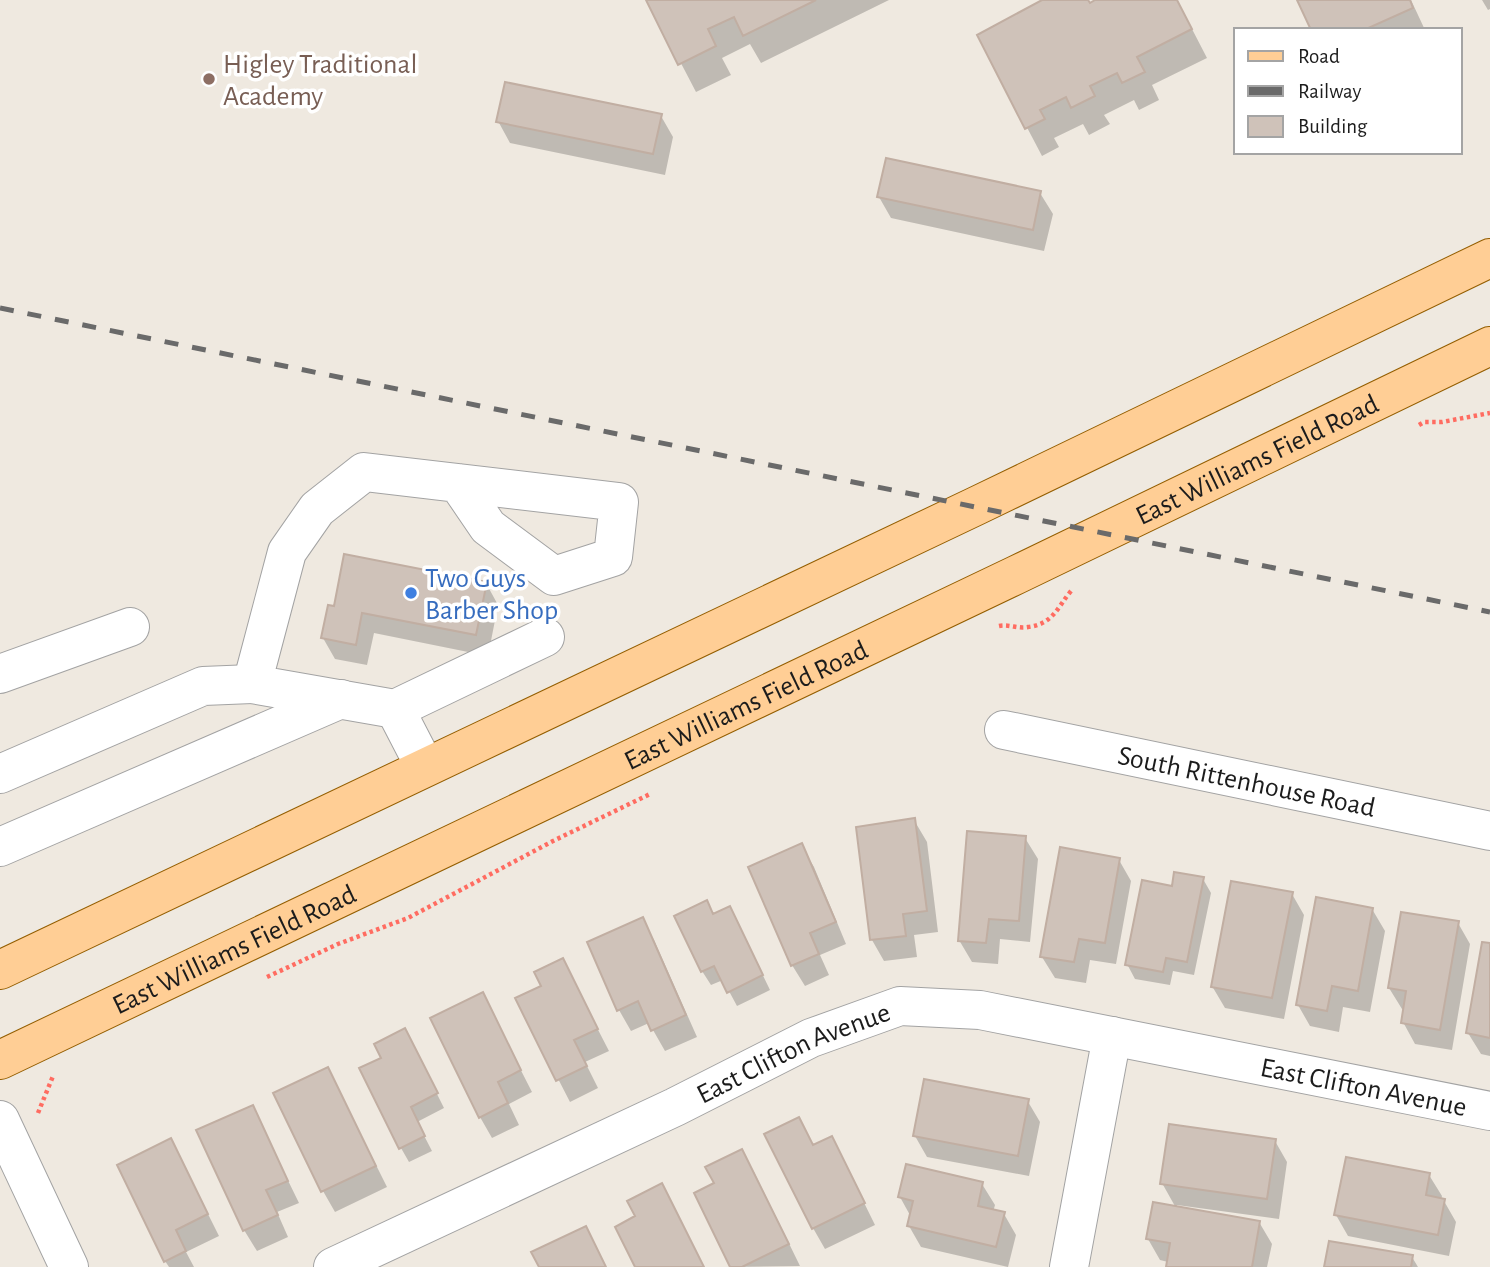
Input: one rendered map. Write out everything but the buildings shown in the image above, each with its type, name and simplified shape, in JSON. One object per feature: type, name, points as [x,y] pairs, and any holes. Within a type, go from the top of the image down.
[{"type":"main road","points":[[0,970],[976,506],[1490,258]]},
{"type":"main road","name":"East Williams Field Road","points":[[0,1060],[1490,346]]},
{"type":"street","points":[[252,684],[288,552],[317,509],[364,472],[458,483]]},
{"type":"street","points":[[0,674],[130,627]]},
{"type":"street","points":[[0,774],[203,686],[252,684],[395,709],[545,637]]},
{"type":"street","points":[[0,848],[341,699]]},
{"type":"street","points":[[395,709],[425,767]]},
{"type":"street","name":"South Rittenhouse Road","points":[[1004,730],[1490,831]]},
{"type":"street","name":"East Clifton Avenue","points":[[333,1267],[675,1107],[811,1038],[901,1006],[980,1010],[1490,1111]]},
{"type":"street","points":[[1069,1267],[1112,1036]]},
{"type":"street","points":[[18,1120],[69,1267]]},
{"type":"path","points":[[1412,428],[1424,422],[1442,422],[1490,413]]},
{"type":"path","points":[[993,628],[1005,625],[1026,628],[1044,623],[1059,611],[1077,586]]},
{"type":"path","points":[[264,978],[338,944],[408,918],[552,841],[653,792]]},
{"type":"path","points":[[18,1120],[41,1100],[54,1073]]},
{"type":"railway","points":[[0,308],[1490,612]]},
{"type":"place","name":"Higley Traditional Academy","points":[[209,79]]},
{"type":"place","name":"Two Guys Barber Shop","points":[[411,593]]}]
